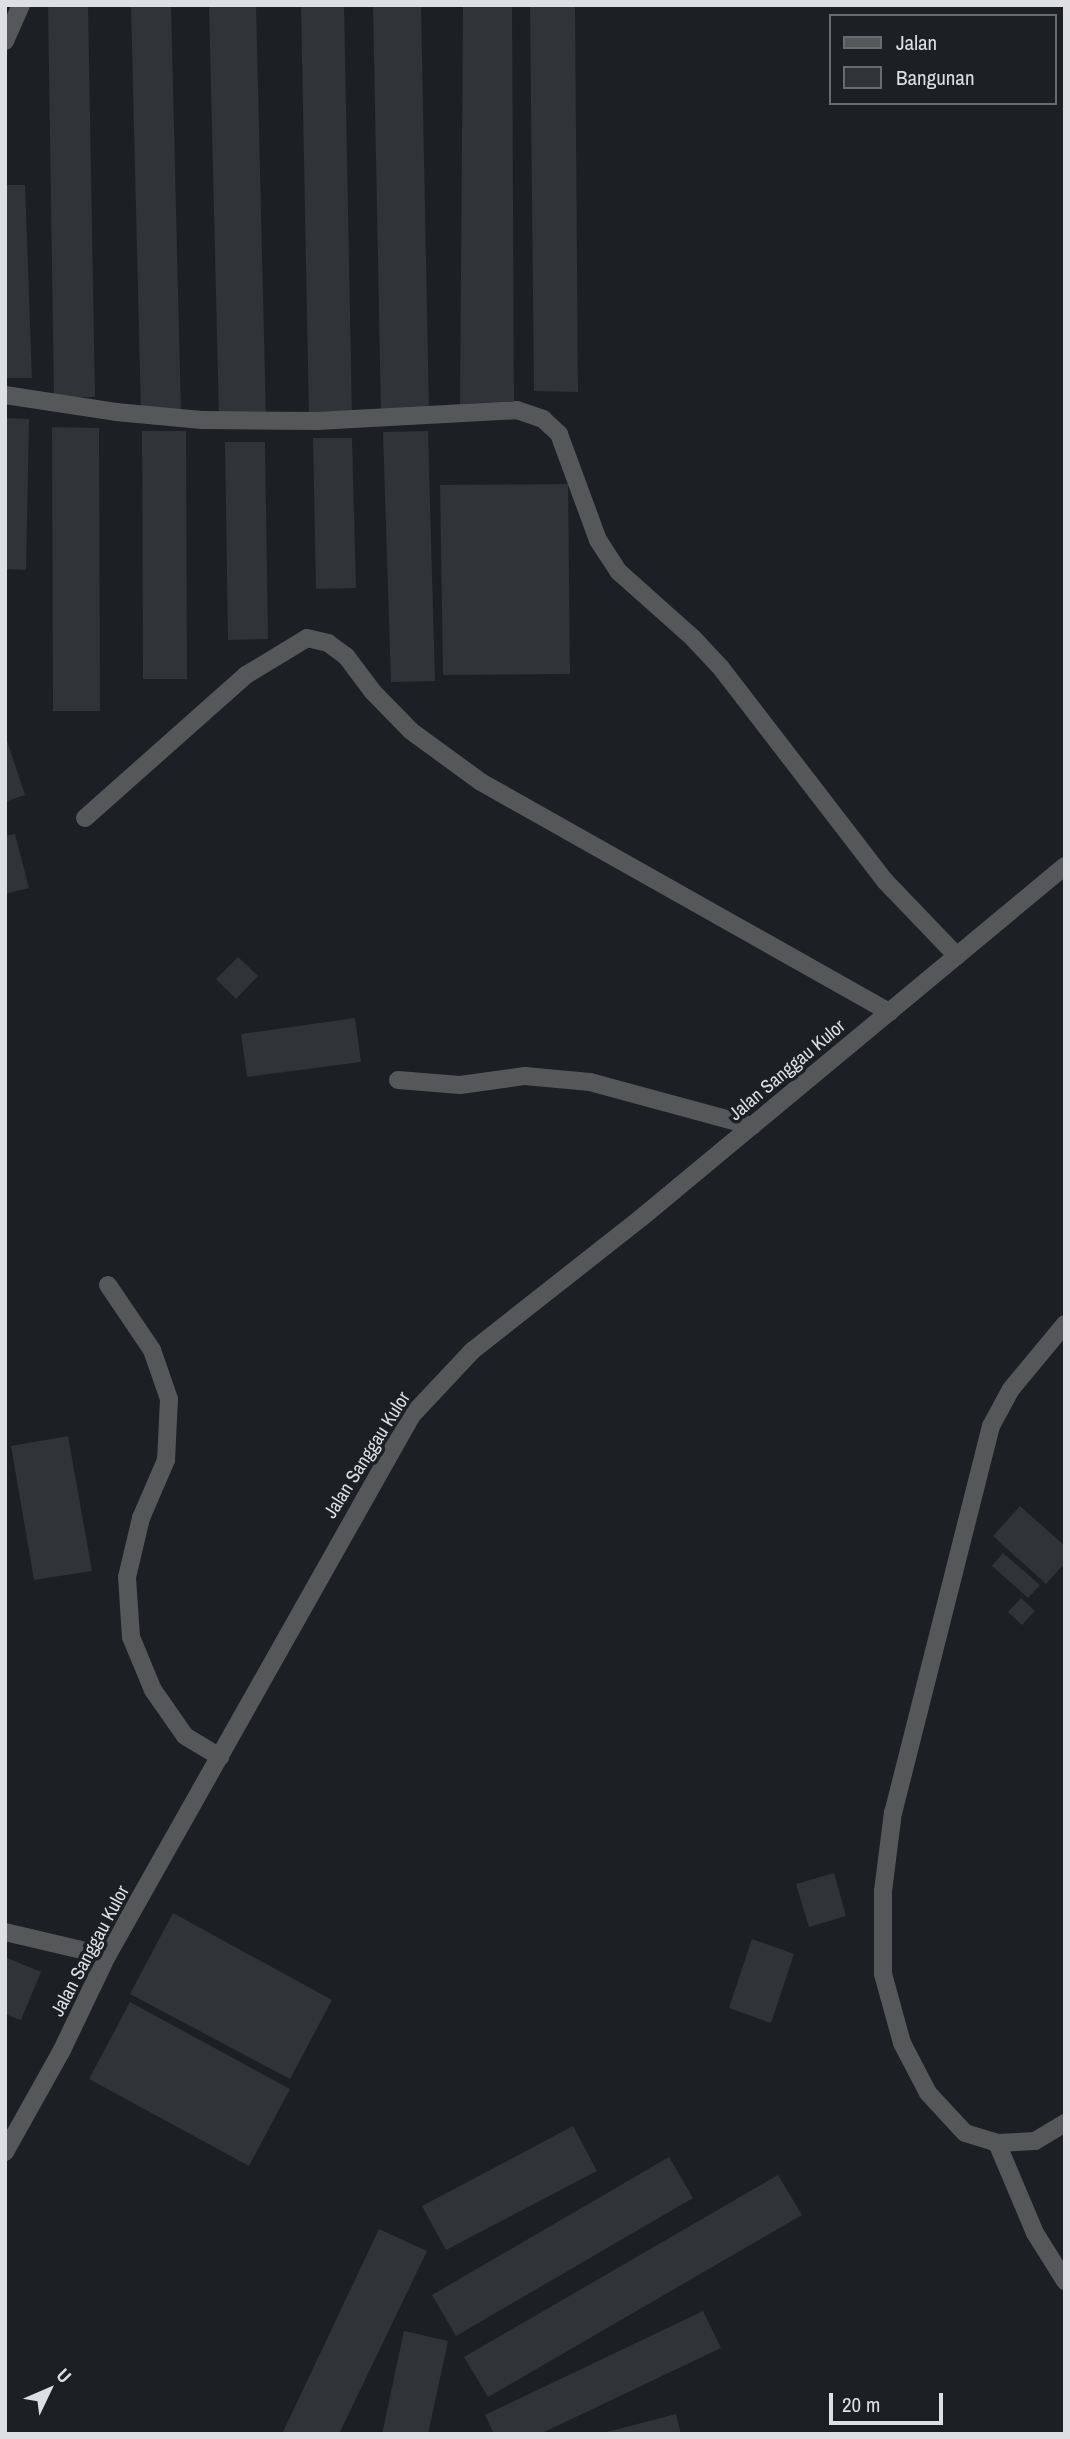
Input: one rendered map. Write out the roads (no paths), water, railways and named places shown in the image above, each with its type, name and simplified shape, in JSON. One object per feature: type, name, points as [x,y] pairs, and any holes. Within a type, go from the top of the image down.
[{"type":"street","points":[[5,41],[21,5]]},
{"type":"street","points":[[5,395],[116,412],[202,420],[317,421],[517,410],[542,419],[559,433],[598,540],[619,572],[693,638],[721,668],[885,881],[957,956]]},
{"type":"street","points":[[85,818],[246,675],[307,638],[328,643],[346,656],[373,692],[411,731],[481,782],[890,1012]]},
{"type":"street","name":"Jalan Sanggau Kulor","points":[[5,2152],[61,2052],[107,1956],[219,1757],[412,1415],[438,1383],[472,1351],[641,1218],[1065,866]]},
{"type":"street","points":[[397,1080],[460,1085],[525,1076],[590,1082],[751,1126]]},
{"type":"street","points":[[107,1286],[152,1350],[169,1399],[166,1460],[141,1518],[127,1577],[131,1637],[153,1690],[185,1736],[219,1757]]},
{"type":"street","points":[[1065,1324],[1011,1389],[991,1426],[893,1812],[883,1891],[883,1974],[902,2043],[928,2094],[965,2133],[997,2143],[1035,2141],[1065,2123]]},
{"type":"street","points":[[5,1932],[107,1956]]},
{"type":"street","points":[[997,2143],[1035,2233],[1065,2281]]}]
